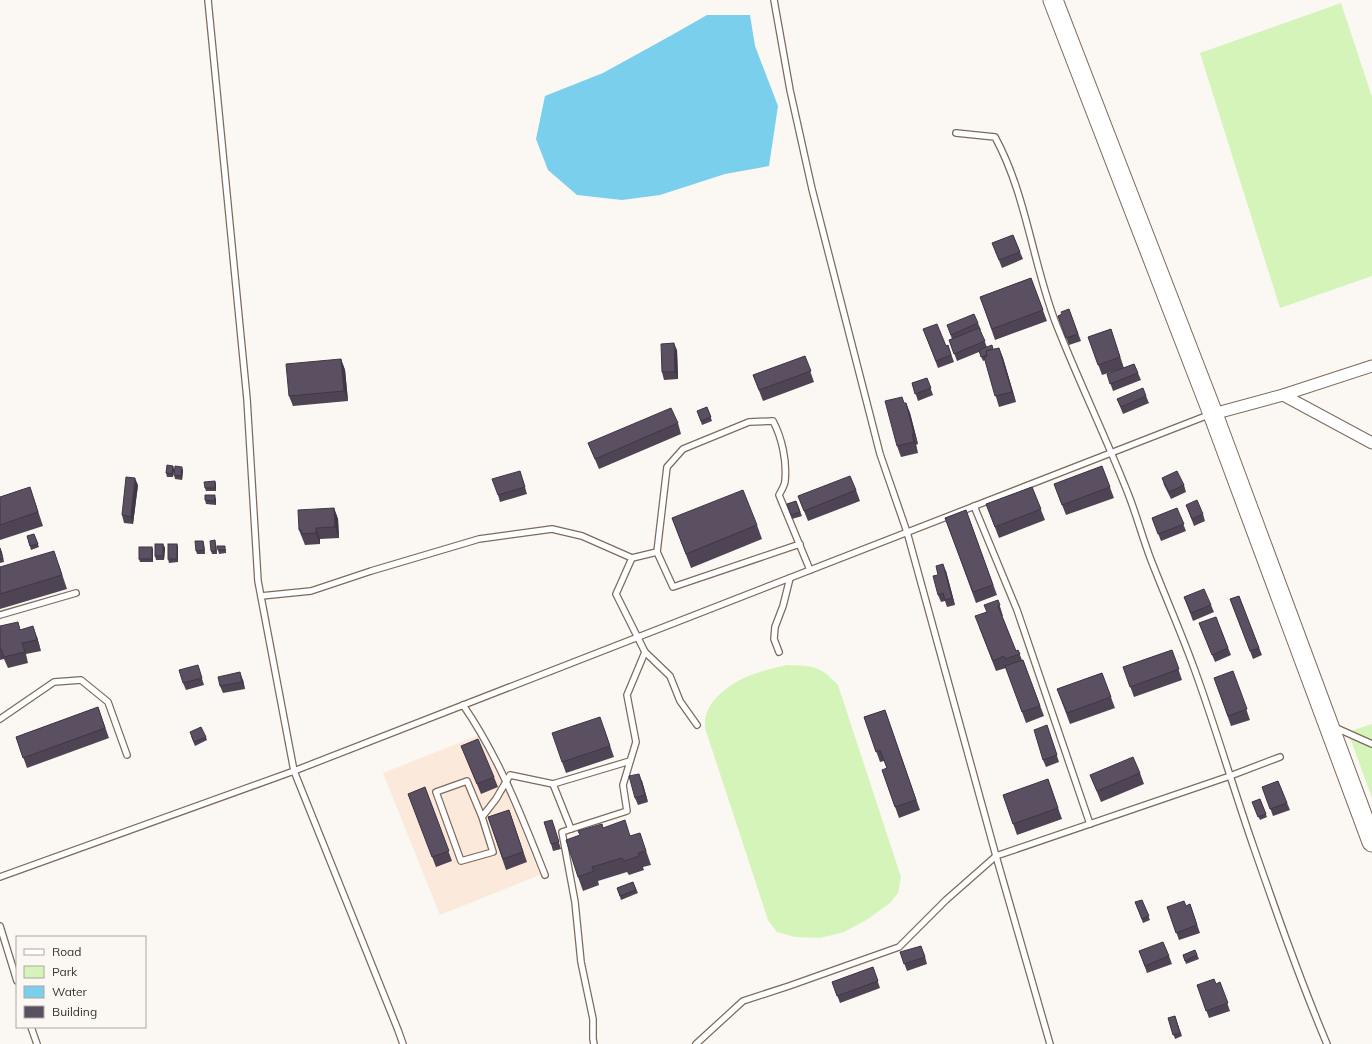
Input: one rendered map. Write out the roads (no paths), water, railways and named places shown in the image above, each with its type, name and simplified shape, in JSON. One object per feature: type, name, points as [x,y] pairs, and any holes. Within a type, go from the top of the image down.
[{"type":"highway","points":[[1053,0],[1213,414],[1372,842]]},
{"type":"street","points":[[1213,414],[1283,395],[1372,366]]},
{"type":"street","points":[[1283,395],[1372,443]]},
{"type":"lane","points":[[208,0],[247,399],[258,581],[294,771],[403,1044]]},
{"type":"lane","points":[[774,0],[790,90],[812,189],[880,454],[908,532],[996,856],[1050,1044]]},
{"type":"lane","points":[[956,133],[995,137],[1004,152],[1023,206],[1044,290],[1056,323],[1129,496],[1152,561],[1193,666],[1277,913],[1306,994],[1327,1044]]},
{"type":"lane","points":[[0,877],[294,771],[1177,426],[1213,414]]},
{"type":"lane","points":[[800,544],[673,587],[657,552],[667,467],[683,449],[749,422],[773,421],[778,431],[784,457],[785,482],[779,496],[800,544],[810,570]]},
{"type":"lane","points":[[974,506],[1017,610],[1090,824]]},
{"type":"lane","points":[[261,596],[311,590],[479,539],[552,529],[582,536],[632,558],[657,552]]},
{"type":"lane","points":[[632,558],[616,594],[645,652],[670,676],[680,701],[696,724]]},
{"type":"lane","points":[[779,652],[774,639],[775,627],[783,606],[790,578]]},
{"type":"lane","points":[[0,615],[76,593]]},
{"type":"lane","points":[[594,1044],[593,1019],[581,962],[575,902],[562,832],[627,811],[623,785],[636,742],[627,695],[645,652]]},
{"type":"lane","points":[[0,719],[54,682],[81,680],[108,702],[127,755]]},
{"type":"lane","points":[[463,705],[479,728],[506,782],[519,809],[545,875]]},
{"type":"lane","points":[[1328,724],[1372,744]]},
{"type":"lane","points":[[696,1044],[743,1001],[899,947],[946,900],[996,856],[1230,776],[1280,757]]},
{"type":"lane","points":[[482,817],[510,775],[554,784],[630,761]]},
{"type":"lane","points":[[467,781],[482,817],[493,852],[461,861],[436,792],[467,781]]},
{"type":"lane","points":[[554,784],[571,829]]},
{"type":"lane","points":[[0,926],[16,978]]},
{"type":"lane","points":[[31,1028],[37,1044]]},
{"type":"water","points":[[707,15],[750,15],[755,46],[778,106],[769,166],[725,174],[660,195],[622,200],[577,195],[548,170],[536,139],[545,96],[603,73]]}]
